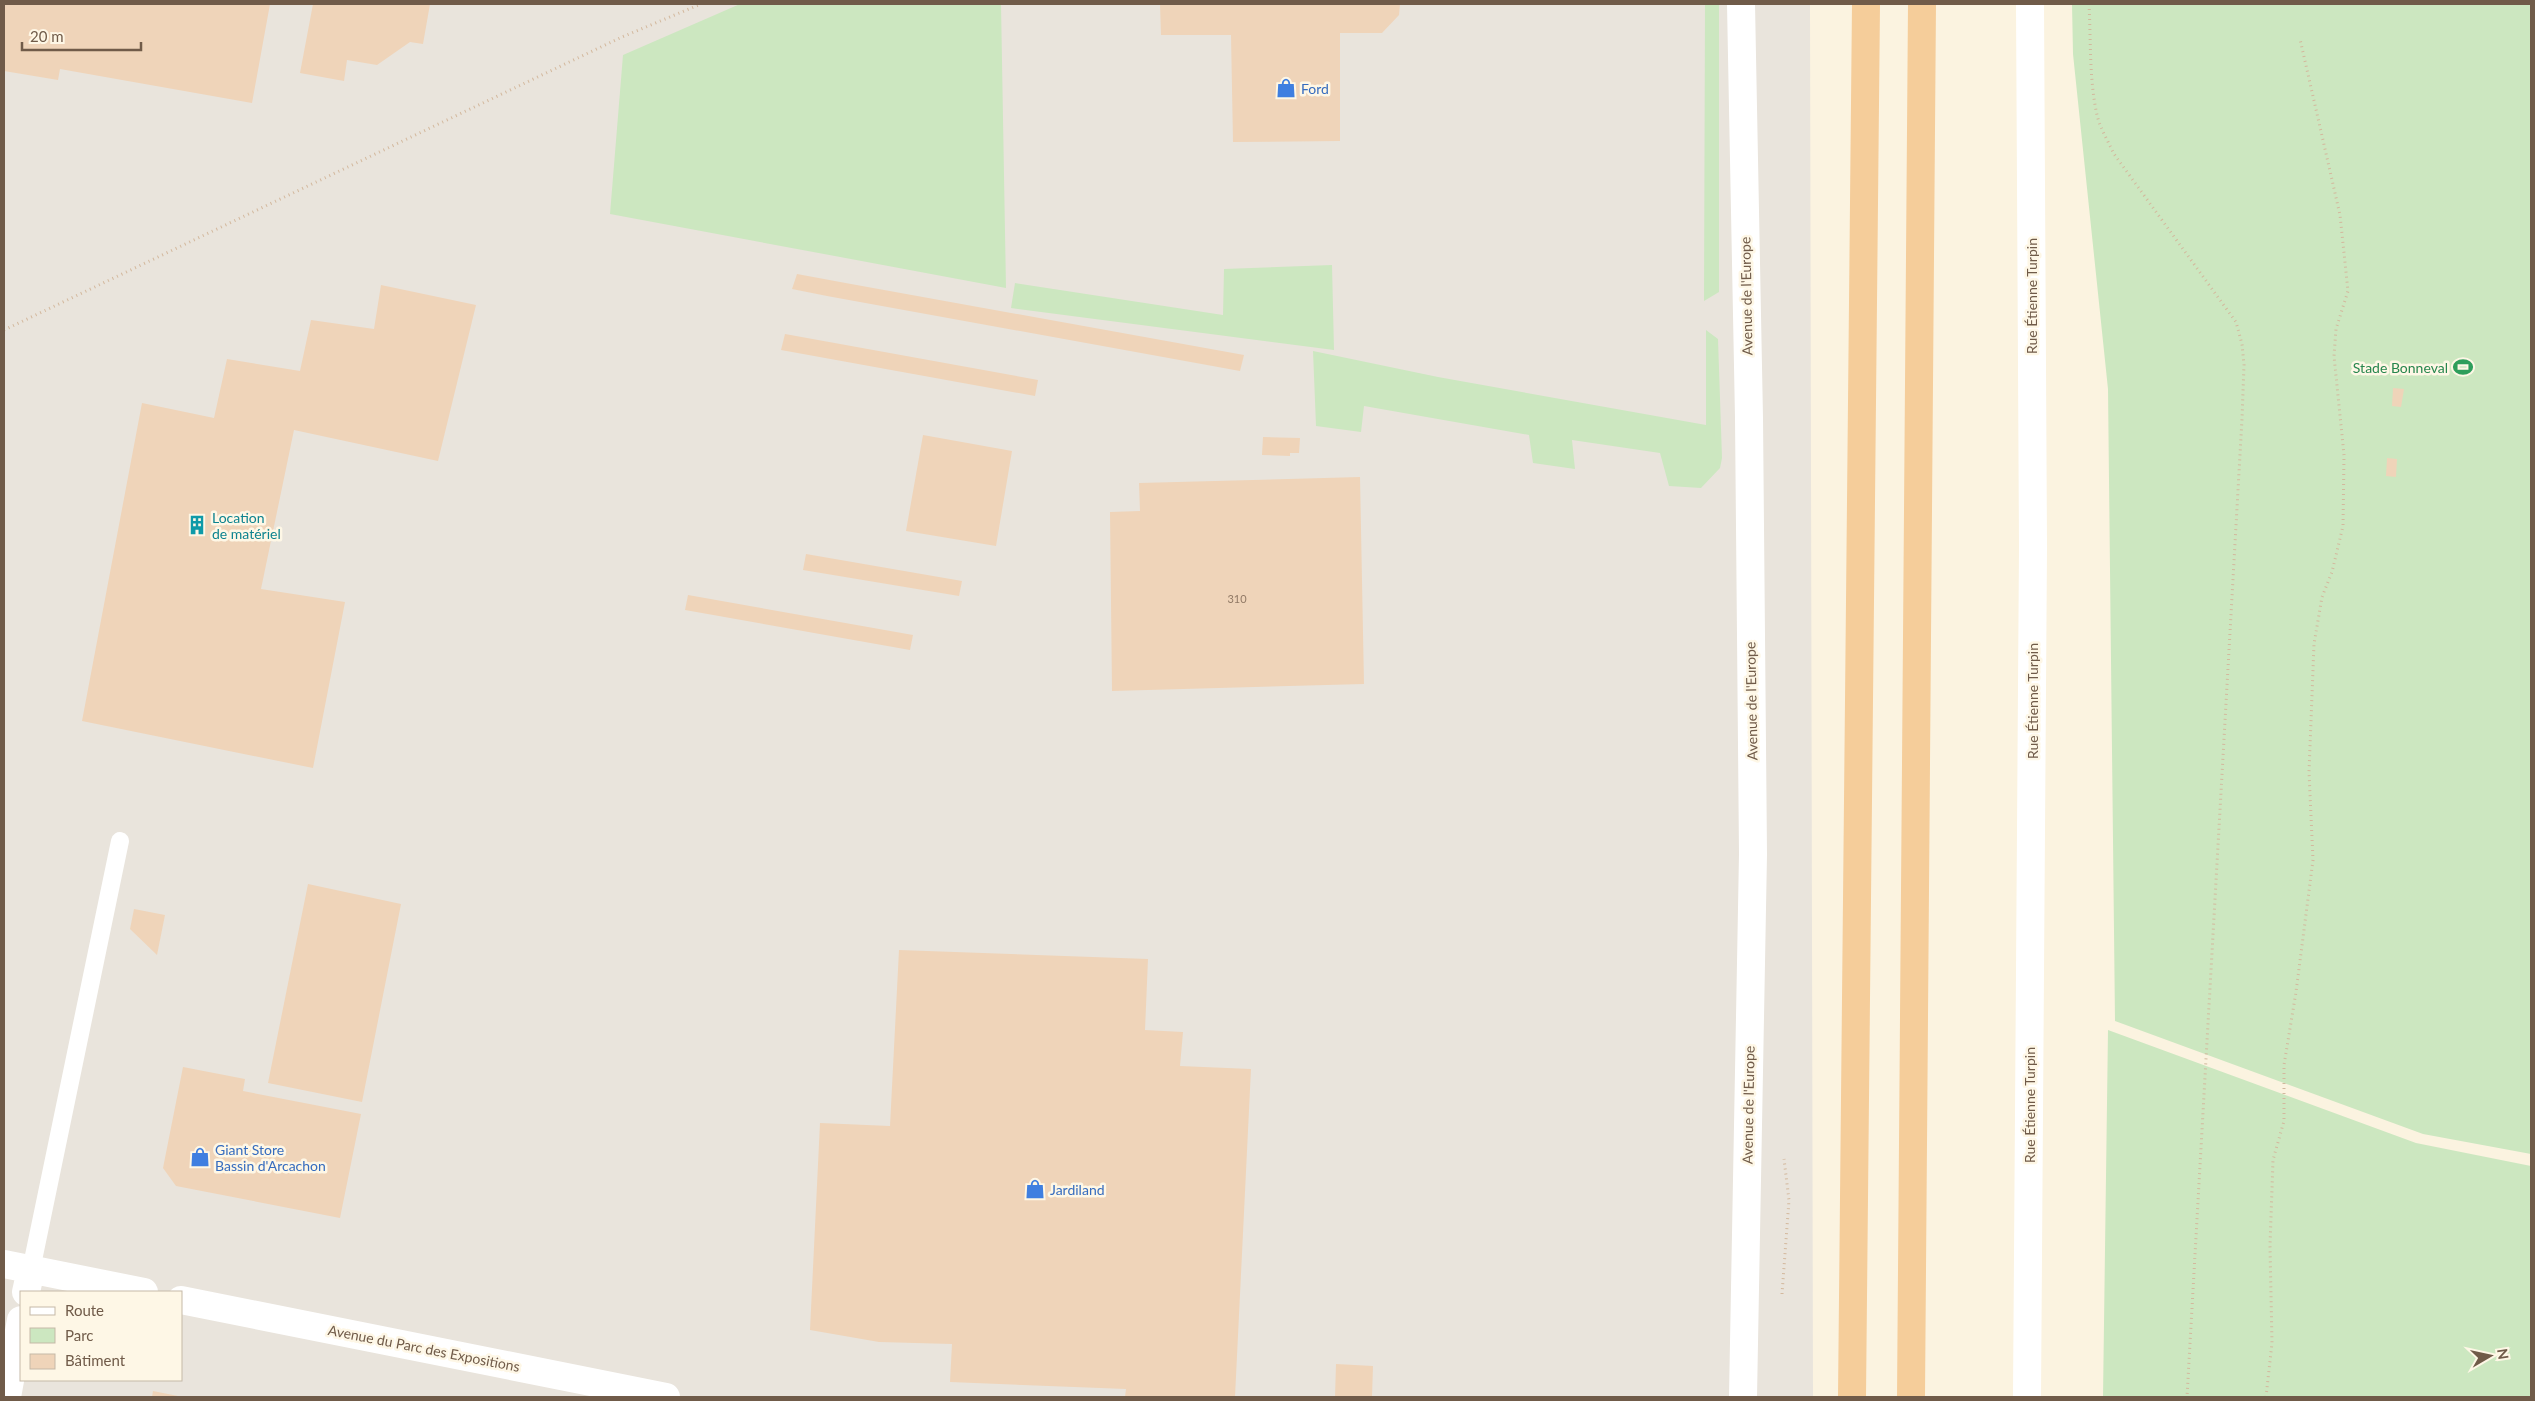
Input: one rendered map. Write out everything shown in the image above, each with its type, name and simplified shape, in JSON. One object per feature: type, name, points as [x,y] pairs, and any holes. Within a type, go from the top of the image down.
[{"type":"highway","points":[[1852,1397],[1866,4]]},
{"type":"highway","points":[[1911,1397],[1922,4]]},
{"type":"street","name":"Avenue de l'Europe","points":[[1741,4],[1753,854],[1743,1397]]},
{"type":"street","name":"Rue Étienne Turpin","points":[[2027,1397],[2033,557],[2030,4]]},
{"type":"street","points":[[4,1264],[29,1281],[134,1291]]},
{"type":"street","name":"Avenue du Parc des Expositions","points":[[182,1300],[666,1397]]},
{"type":"street","points":[[7,1397],[20,1326]]},
{"type":"lane","points":[[29,1281],[120,841]]},
{"type":"path","points":[[4,330],[622,37],[700,4]]},
{"type":"path","points":[[2089,4],[2091,66],[2097,116],[2104,133],[2114,154],[2236,322],[2242,344],[2242,419],[2187,1397]]},
{"type":"path","points":[[2266,1397],[2272,1343],[2270,1246],[2272,1160],[2284,1121],[2284,1065],[2296,992],[2313,860],[2309,772],[2314,644],[2322,597],[2332,572],[2343,526],[2344,455],[2334,356],[2336,329],[2348,291],[2340,215],[2300,39]]},
{"type":"shaded area","points":[[4,4],[1810,4],[1813,1397],[4,1397]]},
{"type":"green space","points":[[740,4],[1001,4],[1006,288],[610,214],[623,55]]},
{"type":"green space","points":[[1705,4],[1719,4],[1719,292],[1704,301]]},
{"type":"green space","points":[[2072,4],[2531,4],[2531,1154],[2423,1134],[2115,1021],[2108,389],[2073,54]]},
{"type":"green space","points":[[1332,265],[1334,350],[1011,308],[1015,283],[1223,315],[1224,269]]},
{"type":"green space","points":[[1706,330],[1718,339],[1722,458],[1720,468],[1701,488],[1669,486],[1660,453],[1572,440],[1575,469],[1533,463],[1529,435],[1364,406],[1361,432],[1316,426],[1313,351],[1438,377],[1706,425]]},
{"type":"green space","points":[[2108,1030],[2416,1143],[2531,1166],[2531,1397],[2103,1397]]},
{"type":"building","points":[[4,4],[270,4],[252,103],[60,69],[58,80],[4,71]]},
{"type":"building","points":[[313,4],[430,4],[423,44],[410,42],[377,65],[347,60],[344,81],[300,73]]},
{"type":"building","name":"Ford","points":[[1160,4],[1400,4],[1399,15],[1382,33],[1340,33],[1340,141],[1233,142],[1231,35],[1161,35]]},
{"type":"building","points":[[797,274],[1244,355],[1240,371],[792,289]]},
{"type":"building","name":"Location de matériel","points":[[381,285],[476,305],[438,461],[294,430],[261,589],[345,602],[313,768],[82,721],[142,403],[214,418],[227,359],[300,371],[311,320],[374,329]]},
{"type":"building","points":[[785,334],[1038,380],[1035,396],[781,350]]},
{"type":"building","points":[[2393,388],[2404,389],[2401,407],[2392,406]]},
{"type":"building","points":[[923,435],[1012,451],[996,546],[906,531]]},
{"type":"building","points":[[1263,437],[1300,438],[1299,453],[1290,453],[1290,456],[1262,455]]},
{"type":"building","points":[[2387,458],[2397,459],[2396,477],[2386,476]]},
{"type":"building","points":[[1360,477],[1364,684],[1112,691],[1110,512],[1140,511],[1139,483]]},
{"type":"building","points":[[806,554],[962,581],[959,596],[803,570]]},
{"type":"building","points":[[688,595],[913,635],[910,650],[685,610]]},
{"type":"building","points":[[308,884],[401,904],[362,1102],[268,1083]]},
{"type":"building","points":[[134,909],[165,915],[157,955],[130,929]]},
{"type":"building","points":[[899,950],[1148,959],[1145,1030],[1183,1032],[1180,1066],[1251,1069],[1235,1397],[1125,1397],[1126,1389],[950,1382],[952,1344],[879,1342],[810,1330],[820,1123],[890,1126]]},
{"type":"building","points":[[183,1067],[245,1079],[243,1091],[361,1114],[340,1218],[176,1186],[163,1168]]},
{"type":"building","points":[[1336,1364],[1373,1366],[1372,1397],[1335,1397]]},
{"type":"building","points":[[153,1391],[178,1396],[178,1397],[152,1397]]},
{"type":"place","name":"Ford","points":[[1286,88]]},
{"type":"place","name":"Stade Bonneval","points":[[2463,367]]},
{"type":"place","name":"Location de matériel","points":[[197,525]]},
{"type":"place","name":"Giant Store Bassin d'Arcachon","points":[[200,1157]]},
{"type":"place","name":"Jardiland","points":[[1035,1189]]}]
